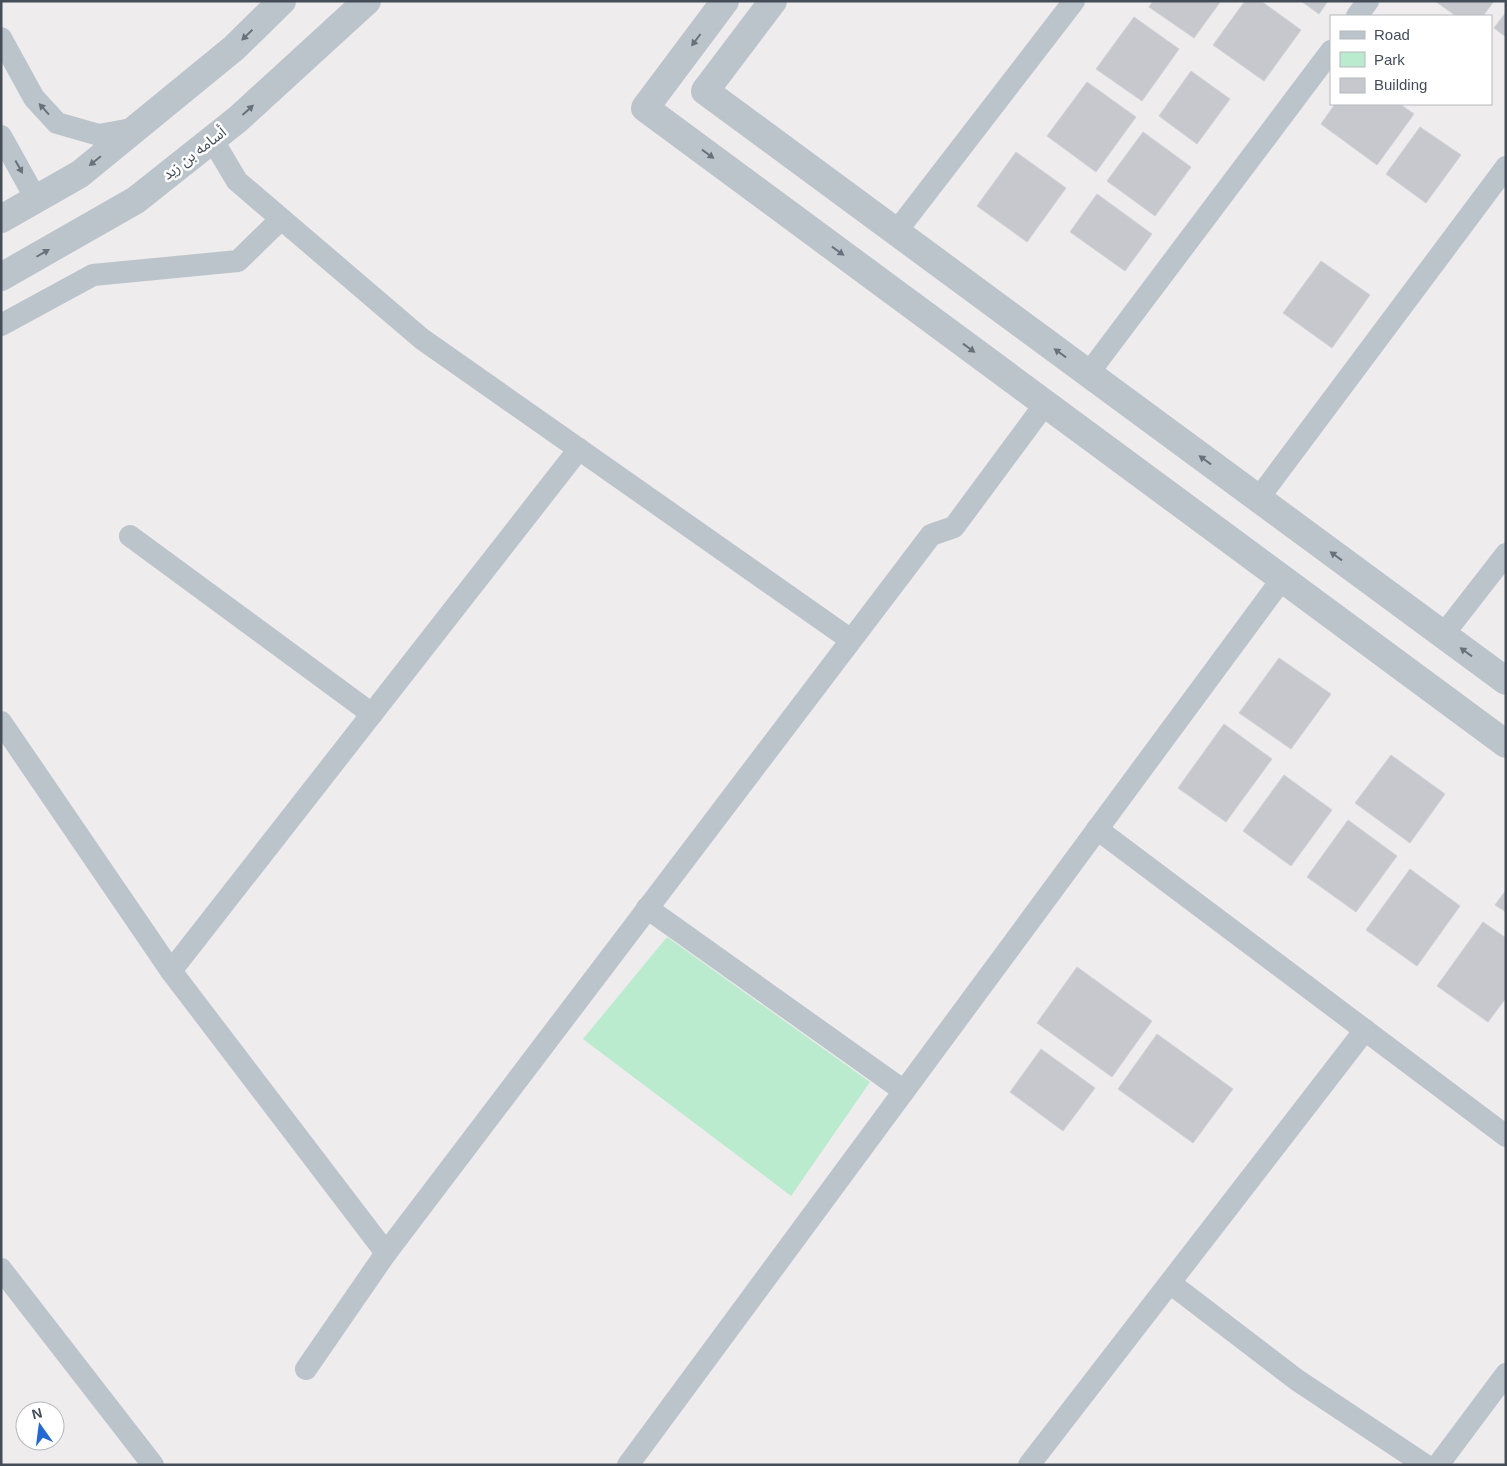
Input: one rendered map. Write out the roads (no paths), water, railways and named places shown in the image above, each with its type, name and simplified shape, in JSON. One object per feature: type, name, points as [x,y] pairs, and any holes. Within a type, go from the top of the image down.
[{"type":"street","points":[[1,219],[80,174],[234,48],[282,1]]},
{"type":"street","name":"أسامه بن زيد","points":[[1,278],[136,200],[238,119],[366,1]]},
{"type":"street","points":[[725,1],[645,108],[1506,744]]},
{"type":"street","points":[[773,1],[704,92],[1506,681]]},
{"type":"street","points":[[896,232],[1074,1]]},
{"type":"street","points":[[1358,15],[1368,1]]},
{"type":"street","points":[[1,38],[34,98],[57,123],[99,136],[136,128]]},
{"type":"street","points":[[1088,374],[1330,52]]},
{"type":"street","points":[[1,136],[36,199]]},
{"type":"street","points":[[212,139],[237,181],[422,339],[851,640]]},
{"type":"street","points":[[1258,499],[1506,167]]},
{"type":"street","points":[[1,326],[93,275],[238,261],[281,219]]},
{"type":"street","points":[[306,1369],[386,1253],[931,535],[954,527],[1046,404]]},
{"type":"street","points":[[171,971],[579,449]]},
{"type":"street","points":[[130,536],[372,714]]},
{"type":"street","points":[[1443,635],[1506,554]]},
{"type":"street","points":[[628,1465],[1282,579]]},
{"type":"street","points":[[1,722],[171,971],[386,1253]]},
{"type":"street","points":[[1097,829],[1506,1136]]},
{"type":"street","points":[[648,908],[904,1091]]},
{"type":"street","points":[[1029,1465],[1365,1030]]},
{"type":"street","points":[[1,1269],[153,1465]]},
{"type":"street","points":[[1170,1283],[1297,1380],[1425,1465]]},
{"type":"street","points":[[1438,1465],[1506,1374]]}]
